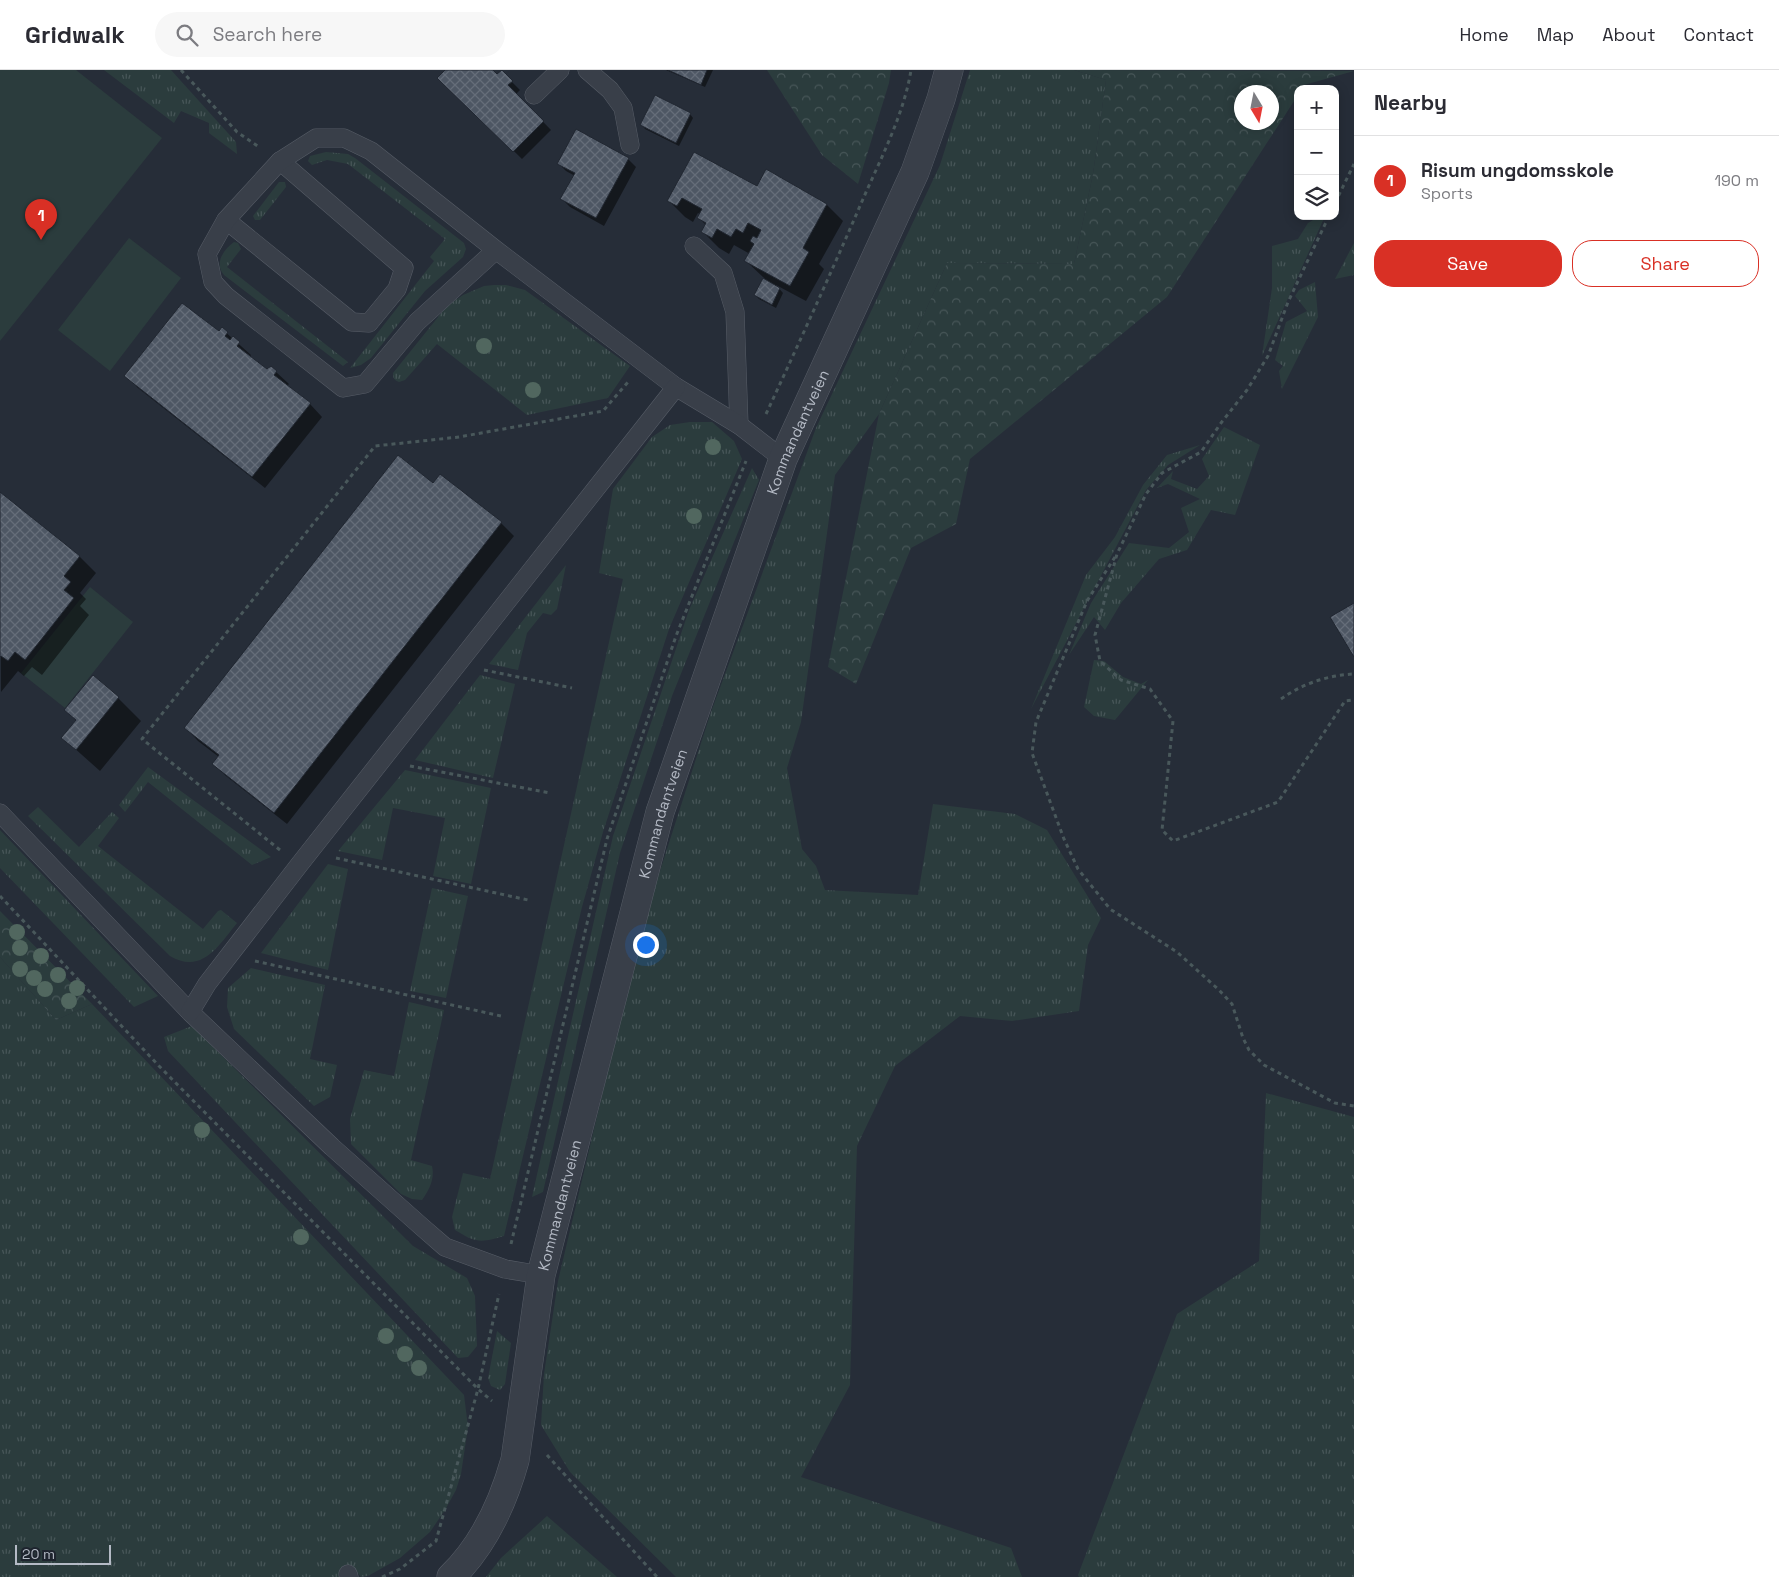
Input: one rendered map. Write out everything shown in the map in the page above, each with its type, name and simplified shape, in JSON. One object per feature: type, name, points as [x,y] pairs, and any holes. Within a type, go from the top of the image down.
[{"type":"street","name":"Kommandantveien","points":[[452,1577],[464,1565],[480,1542],[502,1500],[515,1460],[541,1274],[660,812],[783,459],[915,172],[942,100],[949,70]]},
{"type":"lane","points":[[534,95],[560,70]]},
{"type":"lane","points":[[587,70],[610,90],[623,108],[630,145]]},
{"type":"lane","points":[[496,250],[417,322],[365,384],[343,388],[226,296],[212,282],[207,254],[226,220],[280,161],[316,138],[344,138],[371,151],[496,250],[676,387],[739,426],[783,459]]},
{"type":"lane","points":[[226,220],[352,322],[369,323],[397,289],[404,268],[280,161]]},
{"type":"lane","points":[[694,246],[723,273],[735,312],[739,426]]},
{"type":"lane","points":[[190,1012],[206,984],[676,387]]},
{"type":"lane","points":[[0,813],[190,1012],[332,1147],[445,1247],[505,1269],[541,1274]]},
{"type":"path","points":[[181,70],[237,132],[280,161]]},
{"type":"path","points":[[1339,195],[1354,164]]},
{"type":"path","points":[[1327,220],[1288,302],[1268,356],[1252,382],[1201,452],[1162,473],[1146,494],[1117,554],[1087,601],[1036,722],[1032,753],[1064,839],[1078,869],[1110,909],[1177,952],[1219,990],[1232,1004],[1248,1050],[1264,1065],[1335,1103],[1354,1106]]},
{"type":"path","points":[[287,856],[142,739],[375,446],[459,437],[603,412],[644,363]]},
{"type":"path","points":[[1117,554],[1095,635],[1100,661],[1122,680],[1150,689],[1173,721],[1162,830],[1173,840],[1278,802],[1346,701],[1354,700]]},
{"type":"path","points":[[483,670],[572,688]]},
{"type":"path","points":[[1280,699],[1293,690],[1322,679],[1336,675],[1354,674]]},
{"type":"path","points":[[409,765],[550,793]]},
{"type":"path","points":[[328,856],[528,900]]},
{"type":"path","points":[[0,896],[173,1080],[478,1389],[520,1424],[656,1577]]},
{"type":"path","points":[[250,960],[501,1016]]},
{"type":"green space","points":[[0,70],[76,70],[162,138],[0,341]]},
{"type":"green space","points":[[104,70],[171,70],[236,142],[237,154],[209,133],[209,123],[181,111],[174,123]]},
{"type":"green space","points":[[767,70],[891,70],[889,83],[858,184],[822,155]]},
{"type":"green space","points":[[970,70],[1074,70],[1106,80],[1093,174],[1074,264],[947,263],[879,414],[835,475],[801,722],[787,768],[802,849],[816,866],[825,890],[918,895],[933,804],[1015,814],[1047,830],[1101,918],[1088,945],[1079,1011],[1012,1021],[960,1016],[895,1066],[857,1146],[850,1385],[801,1477],[1011,1548],[1022,1577],[676,1577],[570,1472],[541,1425],[544,1374],[558,1281],[642,927],[711,712],[816,428],[940,165]]},
{"type":"green space","points":[[1074,70],[1354,71],[1304,85],[1294,85],[1294,101],[1279,124],[1279,85],[1234,85],[1234,130],[1275,130],[1167,297],[970,459],[956,524],[911,548],[856,684],[828,667],[879,414],[947,263],[1074,264],[1093,174],[1106,80]]},
{"type":"green space","points":[[326,152],[348,154],[355,158],[464,243],[466,249],[463,257],[425,291],[371,358],[361,365],[350,368],[434,261],[430,257],[445,239],[348,164],[327,160],[312,165],[308,161],[310,156]]},
{"type":"green space","points":[[279,182],[285,182],[286,187],[260,220],[255,220],[253,216]]},
{"type":"green space","points":[[1313,220],[1323,220],[1262,356],[1272,288],[1272,246],[1298,239],[1308,223]]},
{"type":"green space","points":[[129,238],[181,278],[110,371],[58,330]]},
{"type":"green space","points":[[234,242],[238,243],[241,249],[227,267],[348,362],[343,366],[224,275],[220,266],[221,257]]},
{"type":"green space","points":[[1354,243],[1354,275],[1335,279]]},
{"type":"green space","points":[[1315,282],[1318,317],[1282,389],[1279,371],[1283,366],[1275,360],[1286,322],[1307,311],[1295,296],[1299,290]]},
{"type":"green space","points":[[506,285],[525,290],[630,366],[608,398],[527,415],[437,344],[405,380],[399,382],[395,380],[393,373],[447,306],[463,295],[484,286]]},
{"type":"green space","points":[[690,422],[712,422],[734,441],[742,459],[669,629],[603,832],[582,907],[504,1236],[484,1241],[474,1239],[455,1230],[452,1217],[463,1173],[490,1179],[623,579],[599,573],[613,489],[652,437],[670,425]]},
{"type":"green space","points":[[1224,427],[1260,445],[1235,515],[1211,510],[1187,550],[1159,559],[1121,603],[1105,630],[1094,617],[1069,655],[1091,603],[1129,543],[1169,548],[1189,532],[1181,508],[1200,499],[1168,484],[1157,488],[1173,471],[1171,479],[1197,489],[1209,476],[1202,459]]},
{"type":"green space","points":[[1200,445],[1168,465],[1146,490],[1031,709],[1086,575],[1115,537],[1143,485],[1167,455]]},
{"type":"green space","points":[[752,468],[759,480],[672,696],[620,853],[543,1192],[532,1197],[613,836],[689,610]]},
{"type":"green space","points":[[566,565],[557,609],[551,615],[543,613],[527,633],[518,670],[489,664]]},
{"type":"green space","points":[[90,587],[133,622],[65,708],[21,673]]},
{"type":"green space","points":[[1094,660],[1104,661],[1123,677],[1141,684],[1148,680],[1115,720],[1094,716],[1084,707]]},
{"type":"green space","points":[[480,675],[515,684],[493,778],[415,760]]},
{"type":"green space","points":[[148,767],[271,857],[252,865],[148,782],[125,812],[119,805]]},
{"type":"green space","points":[[405,770],[491,788],[471,884],[433,876],[445,818],[393,808],[382,860],[338,851]]},
{"type":"green space","points":[[38,807],[79,847],[112,812],[119,818],[98,846],[203,929],[221,910],[237,923],[216,948],[201,960],[181,961],[170,956],[28,816]]},
{"type":"green space","points":[[0,830],[158,996],[134,1007],[0,868]]},
{"type":"green space","points":[[328,864],[348,869],[328,970],[261,953]]},
{"type":"green space","points":[[432,888],[468,896],[446,998],[410,991]]},
{"type":"green space","points":[[0,911],[92,1004],[56,1020],[0,957]]},
{"type":"green space","points":[[0,957],[56,1020],[92,1004],[464,1395],[468,1427],[461,1474],[456,1490],[430,1532],[400,1558],[368,1576],[361,1577],[356,1571],[340,1577],[0,1577]]},
{"type":"green space","points":[[251,968],[325,985],[310,1059],[337,1065],[330,1097],[314,1106],[234,1029],[227,1007],[228,988]]},
{"type":"green space","points":[[409,1002],[444,1010],[411,1160],[432,1166],[431,1184],[422,1200],[412,1199],[401,1194],[351,1144],[350,1119],[364,1070],[394,1076]]},
{"type":"green space","points":[[192,1026],[413,1246],[467,1278],[475,1296],[477,1346],[468,1357],[458,1358],[168,1051],[164,1037]]},
{"type":"green space","points":[[1266,1093],[1354,1117],[1354,1577],[1079,1577],[1078,1575],[1177,1314],[1259,1261]]},
{"type":"green space","points":[[497,1331],[511,1343],[505,1384],[500,1390],[491,1386],[488,1378]]},
{"type":"green space","points":[[547,1516],[617,1577],[486,1577],[501,1558]]},
{"type":"building","points":[[445,70],[493,70],[497,74],[502,70],[513,81],[508,85],[544,121],[513,152],[437,78]]},
{"type":"building","points":[[668,70],[707,70],[701,85]]},
{"type":"building","points":[[655,95],[691,113],[676,143],[640,125]]},
{"type":"building","points":[[576,129],[629,158],[596,218],[560,199],[575,173],[557,164]]},
{"type":"building","points":[[694,152],[757,186],[766,169],[827,204],[803,248],[809,252],[790,286],[744,261],[754,244],[750,241],[753,236],[757,238],[761,230],[748,223],[743,233],[736,229],[731,237],[717,229],[712,238],[701,232],[706,223],[697,218],[702,209],[682,198],[677,206],[667,201]]},
{"type":"building","points":[[763,278],[780,288],[772,305],[754,295]]},
{"type":"building","points":[[182,303],[219,331],[222,327],[228,332],[225,336],[230,340],[233,336],[240,342],[237,346],[267,369],[271,366],[277,371],[274,375],[311,403],[252,477],[124,376]]},
{"type":"building","points":[[398,455],[433,483],[440,474],[502,522],[274,813],[212,764],[219,755],[184,728]]},
{"type":"building","points":[[0,492],[80,556],[64,576],[71,582],[64,590],[74,598],[25,660],[15,652],[8,661],[0,657]]},
{"type":"building","points":[[1354,603],[1354,657],[1330,617]]},
{"type":"building","points":[[93,675],[119,697],[76,750],[61,738],[76,720],[64,710]]},
{"type":"place","name":"Risum ungdomsskole","points":[[41,240]]}]
